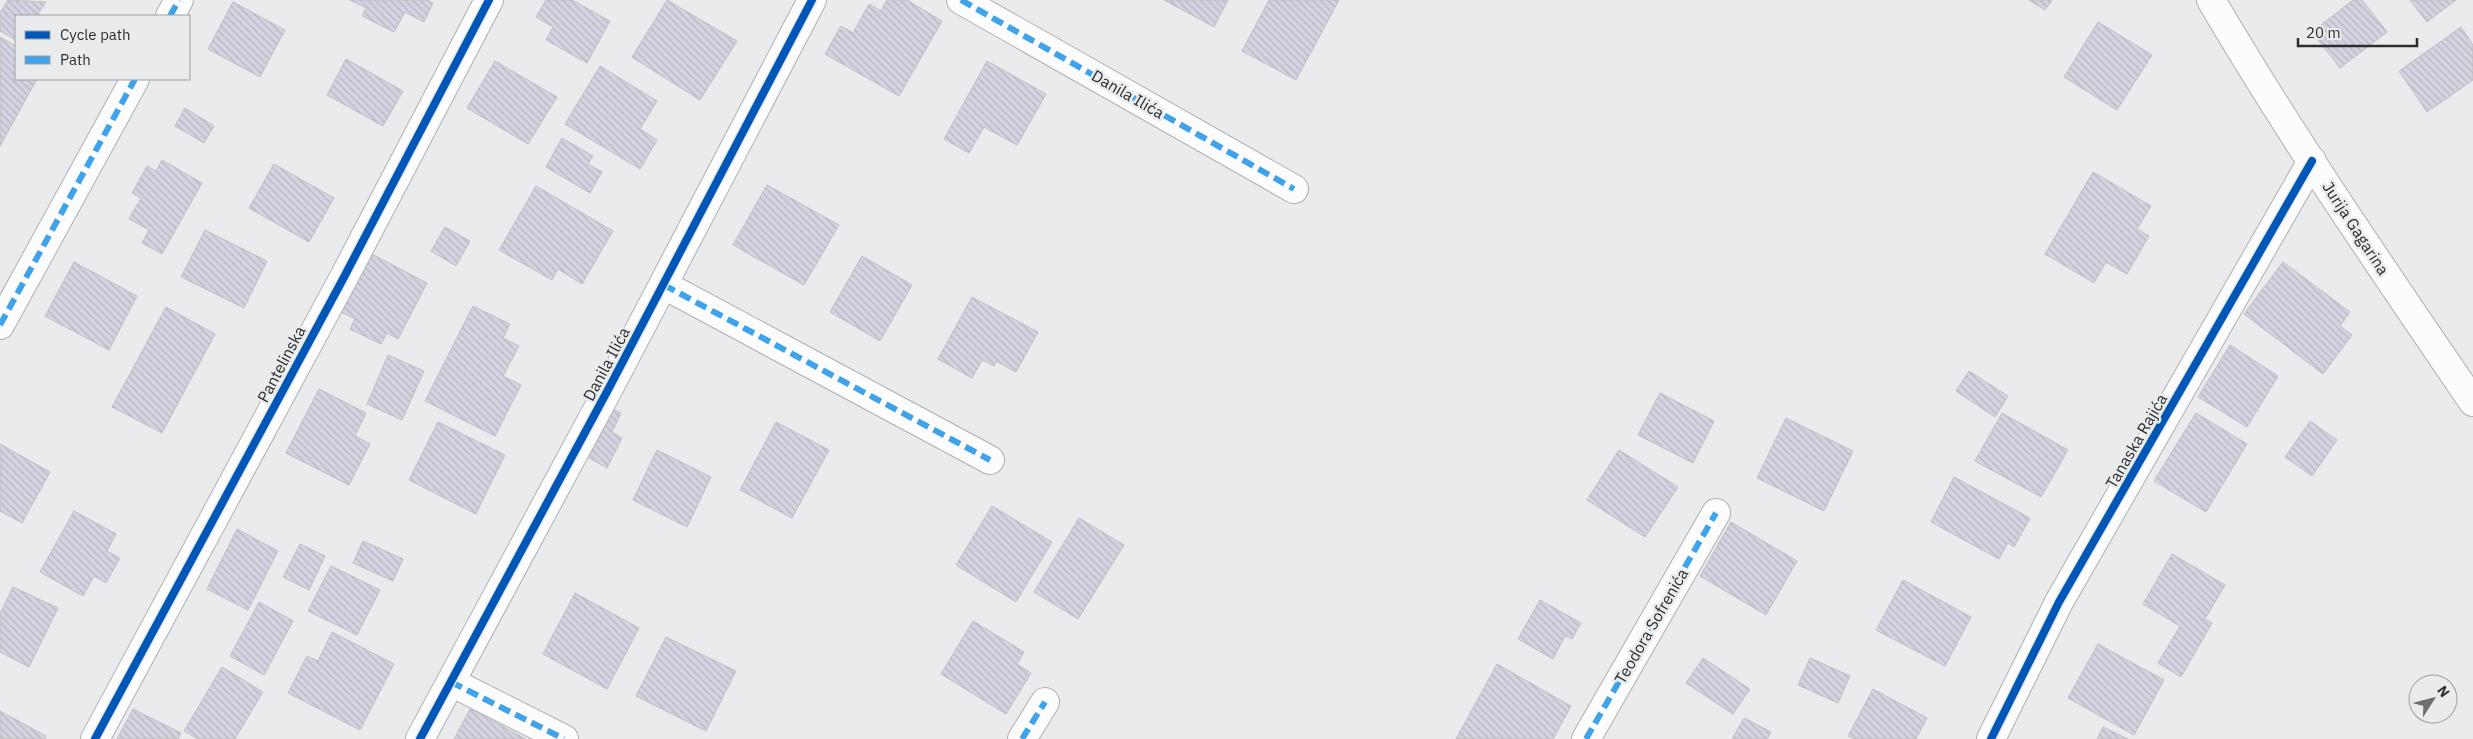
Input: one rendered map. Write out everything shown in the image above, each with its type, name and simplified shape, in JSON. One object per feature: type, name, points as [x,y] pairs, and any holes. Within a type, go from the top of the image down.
[{"type":"street","points":[[171,15],[179,0]]},
{"type":"street","name":"Pantelinska","points":[[95,739],[342,279],[489,0]]},
{"type":"street","name":"Danila Ilića","points":[[420,739],[664,285],[812,0]]},
{"type":"street","name":"Danila Ilića","points":[[961,0],[1294,189]]},
{"type":"street","name":"Jurija Gagarina","points":[[2211,0],[2244,56],[2312,161],[2473,402]]},
{"type":"street","points":[[0,325],[135,80]]},
{"type":"street","name":"Tanaska Rajića","points":[[1991,739],[2059,602],[2312,161]]},
{"type":"street","points":[[664,285],[990,460]]},
{"type":"street","name":"Teodora Sofrenića","points":[[1586,739],[1716,513]]},
{"type":"street","points":[[451,682],[564,739]]},
{"type":"street","points":[[1022,739],[1045,702]]},
{"type":"building","points":[[8,0],[46,2],[38,14],[40,15],[15,15],[15,39],[0,31],[0,13]]},
{"type":"building","points":[[350,0],[427,0],[433,3],[424,22],[405,12],[394,32],[362,16],[366,8]]},
{"type":"building","points":[[546,0],[572,0],[610,21],[587,63],[546,40],[553,27],[536,17]]},
{"type":"building","points":[[667,0],[737,41],[700,100],[632,57]]},
{"type":"building","points":[[887,0],[907,0],[942,21],[899,96],[825,54],[841,26],[853,33],[869,4],[881,11]]},
{"type":"building","points":[[1164,0],[1228,0],[1214,27]]},
{"type":"building","points":[[1269,0],[1339,0],[1296,80],[1242,51]]},
{"type":"building","points":[[2029,0],[2052,0],[2045,10]]},
{"type":"building","points":[[2353,0],[2362,0],[2387,32],[2340,68],[2312,32]]},
{"type":"building","points":[[2410,0],[2456,0],[2427,22]]},
{"type":"building","points":[[233,2],[285,30],[260,77],[208,49]]},
{"type":"building","points":[[2098,22],[2152,55],[2117,110],[2064,77]]},
{"type":"building","points":[[2461,27],[2473,45],[2473,80],[2427,112],[2399,71]]},
{"type":"building","points":[[0,37],[15,45],[15,80],[36,80],[0,146]]},
{"type":"building","points":[[346,59],[403,91],[383,126],[327,95]]},
{"type":"building","points":[[495,61],[557,97],[528,144],[467,108]]},
{"type":"building","points":[[987,61],[1046,94],[1017,145],[984,127],[969,153],[944,139]]},
{"type":"building","points":[[600,66],[657,101],[640,129],[657,140],[640,169],[565,124]]},
{"type":"building","points":[[185,108],[214,126],[204,143],[175,126]]},
{"type":"building","points":[[562,138],[593,156],[588,164],[602,172],[590,193],[546,167]]},
{"type":"building","points":[[162,160],[202,183],[162,254],[142,243],[149,230],[129,219],[141,198],[132,193],[147,166],[156,171]]},
{"type":"building","points":[[274,164],[334,198],[309,242],[249,208]]},
{"type":"building","points":[[2093,172],[2151,206],[2137,229],[2149,236],[2127,274],[2106,262],[2094,283],[2045,254]]},
{"type":"building","points":[[767,185],[839,225],[804,285],[733,245]]},
{"type":"building","points":[[536,186],[613,231],[582,284],[558,269],[552,280],[499,250]]},
{"type":"building","points":[[445,227],[470,241],[456,266],[431,251]]},
{"type":"building","points":[[205,230],[267,261],[244,308],[181,277]]},
{"type":"building","points":[[368,252],[427,283],[398,339],[387,333],[381,344],[350,329],[355,319],[339,311]]},
{"type":"building","points":[[862,256],[912,285],[880,341],[830,312]]},
{"type":"building","points":[[74,262],[137,296],[109,350],[45,316]]},
{"type":"building","points":[[2283,262],[2350,312],[2340,326],[2352,335],[2323,374],[2244,314]]},
{"type":"building","points":[[972,297],[1038,332],[1016,372],[996,361],[994,366],[982,360],[972,378],[938,359]]},
{"type":"building","points":[[473,306],[510,324],[503,338],[519,346],[503,376],[521,385],[495,436],[425,401]]},
{"type":"building","points":[[166,307],[215,334],[162,433],[112,407]]},
{"type":"building","points":[[2230,345],[2278,376],[2247,427],[2198,397]]},
{"type":"building","points":[[388,355],[424,371],[402,420],[367,404]]},
{"type":"building","points":[[1969,371],[2008,396],[1995,417],[1956,391]]},
{"type":"building","points":[[319,389],[366,413],[355,436],[370,444],[349,485],[286,453]]},
{"type":"building","points":[[1660,393],[1714,421],[1693,463],[1638,435]]},
{"type":"building","points":[[608,407],[621,413],[612,432],[622,438],[607,468],[584,455]]},
{"type":"building","points":[[2002,413],[2068,450],[2041,497],[1975,461]]},
{"type":"building","points":[[2196,413],[2247,444],[2206,512],[2154,481]]},
{"type":"building","points":[[1786,418],[1853,451],[1824,511],[1757,478]]},
{"type":"building","points":[[2310,421],[2337,440],[2312,476],[2285,457]]},
{"type":"building","points":[[438,422],[505,455],[476,514],[409,480]]},
{"type":"building","points":[[776,422],[829,450],[792,518],[740,490]]},
{"type":"building","points":[[0,444],[50,472],[22,523],[0,511]]},
{"type":"building","points":[[657,450],[711,477],[687,527],[633,500]]},
{"type":"building","points":[[1619,450],[1678,487],[1645,537],[1587,500]]},
{"type":"building","points":[[1954,477],[2030,518],[2014,547],[2008,543],[1999,559],[1931,522]]},
{"type":"building","points":[[992,506],[1052,542],[1016,602],[956,565]]},
{"type":"building","points":[[74,511],[116,534],[107,551],[120,558],[106,583],[94,576],[83,596],[40,572]]},
{"type":"building","points":[[1079,518],[1124,545],[1078,619],[1034,592]]},
{"type":"building","points":[[1731,522],[1797,561],[1766,615],[1700,576]]},
{"type":"building","points":[[237,529],[278,551],[248,610],[207,589]]},
{"type":"building","points":[[363,541],[403,559],[393,581],[353,563]]},
{"type":"building","points":[[300,544],[325,556],[309,590],[283,577]]},
{"type":"building","points":[[2172,554],[2225,585],[2205,619],[2212,623],[2181,677],[2158,663],[2180,626],[2143,604]]},
{"type":"building","points":[[331,566],[380,590],[357,635],[308,611]]},
{"type":"building","points":[[1903,580],[1971,617],[1945,666],[1876,630]]},
{"type":"building","points":[[13,587],[58,608],[29,667],[0,652],[0,614]]},
{"type":"building","points":[[575,593],[639,628],[607,689],[543,654]]},
{"type":"building","points":[[1540,600],[1581,623],[1572,639],[1565,636],[1553,659],[1518,639]]},
{"type":"building","points":[[259,602],[293,621],[264,675],[230,656]]},
{"type":"building","points":[[973,621],[1024,652],[1017,664],[1031,673],[1006,714],[941,674]]},
{"type":"building","points":[[332,632],[394,664],[360,730],[288,693],[307,656],[318,661]]},
{"type":"building","points":[[666,637],[736,671],[706,731],[636,696]]},
{"type":"building","points":[[2098,644],[2164,680],[2134,735],[2068,698]]},
{"type":"building","points":[[1703,658],[1750,689],[1733,714],[1686,683]]},
{"type":"building","points":[[1810,658],[1850,676],[1838,703],[1798,685]]},
{"type":"building","points":[[1497,664],[1571,706],[1553,739],[1456,739]]},
{"type":"building","points":[[222,667],[263,692],[235,739],[198,739],[184,731]]},
{"type":"building","points":[[1873,689],[1927,718],[1916,739],[1854,739],[1848,736]]},
{"type":"building","points":[[133,709],[181,733],[178,739],[117,739]]},
{"type":"building","points":[[470,709],[495,722],[526,739],[454,739]]},
{"type":"building","points":[[0,711],[46,736],[45,739],[0,739]]},
{"type":"building","points":[[1744,718],[1771,732],[1767,739],[1732,739]]},
{"type":"building","points":[[2103,727],[2128,739],[2097,739]]},
{"type":"marked path","points":[[171,15],[179,0]]},
{"type":"marked path","points":[[961,0],[1294,189]]},
{"type":"marked path","points":[[0,325],[134,80]]},
{"type":"marked path","points":[[664,285],[990,460]]},
{"type":"marked path","points":[[1586,739],[1716,513]]},
{"type":"marked path","points":[[451,682],[564,739]]},
{"type":"marked path","points":[[1022,739],[1045,702]]},
{"type":"cycle path","points":[[95,739],[343,279],[489,0]]},
{"type":"cycle path","points":[[420,739],[610,386],[812,0]]},
{"type":"cycle path","points":[[1991,739],[2059,602],[2312,161]]}]
